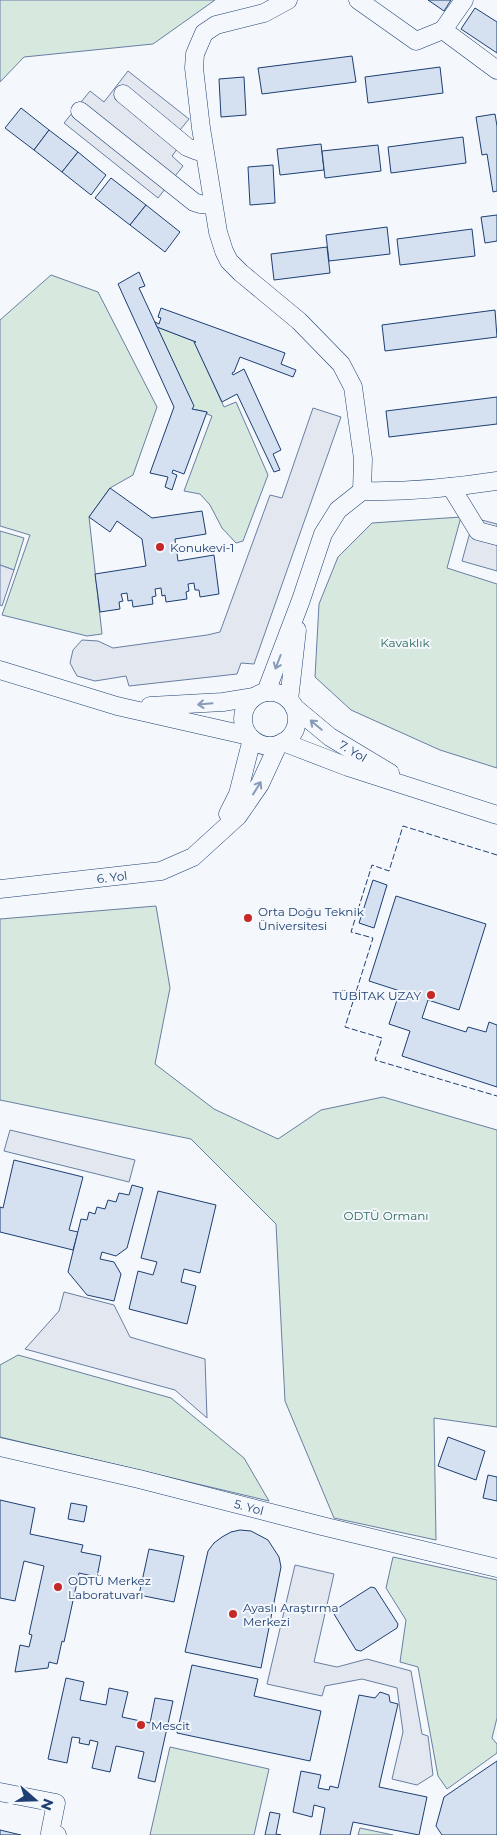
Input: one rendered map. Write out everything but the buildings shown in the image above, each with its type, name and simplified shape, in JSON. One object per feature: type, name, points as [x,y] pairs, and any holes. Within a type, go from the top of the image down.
[{"type":"street","points":[[288,0],[264,13],[216,25],[204,33],[195,54],[194,68],[204,151],[218,232],[229,261],[300,321],[341,364],[353,387],[363,459],[362,490]]},
{"type":"street","points":[[358,0],[416,41],[444,30],[464,0]]},
{"type":"street","points":[[444,30],[497,70]]},
{"type":"street","points":[[123,94],[187,147],[197,151],[204,151]]},
{"type":"street","points":[[80,111],[194,202],[213,205]]},
{"type":"street","points":[[250,738],[244,729],[244,712],[248,704],[260,695],[301,600],[323,534],[338,510],[362,490],[400,492],[497,481]]},
{"type":"street","points":[[451,487],[478,531],[497,536]]},
{"type":"street","points":[[281,744],[294,732],[297,724],[297,715],[292,704],[301,600]]},
{"type":"street","name":"7. Yol","points":[[0,670],[117,706],[250,738],[264,746],[281,744],[497,816]]},
{"type":"street","name":"7. Yol","points":[[117,706],[173,706],[223,702],[274,692],[292,704],[330,737],[416,789]]},
{"type":"street","name":"6. Yol","points":[[214,838],[238,794],[250,738]]},
{"type":"street","name":"6. Yol","points":[[0,889],[161,871],[193,857],[238,816],[260,784],[281,744]]},
{"type":"street","name":"5. Yol","points":[[0,1447],[139,1479],[497,1568]]},
{"type":"street","points":[[0,1792],[56,1803],[50,1834],[57,1835]]},
{"type":"green space","points":[[0,0],[215,0],[153,44],[24,57],[0,82]]},
{"type":"green space","points":[[51,275],[98,292],[157,407],[133,475],[110,488],[89,517],[102,634],[87,636],[2,615],[30,535],[0,526],[0,320]]},
{"type":"green space","points":[[157,327],[196,342],[224,407],[236,402],[268,475],[243,541],[236,543],[222,528],[210,505],[200,494],[184,491],[212,416],[207,414],[207,412],[192,409],[193,405]]},
{"type":"green space","name":"Kavaklık","points":[[461,517],[447,568],[497,584],[497,768],[440,750],[351,710],[315,677],[319,604],[338,557],[372,523]]},
{"type":"green space","points":[[0,531],[24,538],[14,570],[0,565]]},
{"type":"green space","name":"ODTÜ Ormanı","points":[[156,906],[170,988],[155,1064],[214,1109],[278,1139],[321,1110],[383,1097],[497,1130],[497,1427],[434,1418],[436,1540],[334,1518],[285,1401],[276,1224],[191,1139],[0,1100],[0,919]]},
{"type":"green space","points":[[18,1355],[171,1398],[244,1458],[269,1501],[0,1437],[0,1365]]},
{"type":"green space","points":[[393,1557],[497,1580],[497,1718],[492,1738],[497,1744],[497,1753],[447,1789],[438,1776],[418,1667],[400,1662],[406,1620],[386,1588]]},
{"type":"green space","points":[[170,1747],[269,1769],[254,1835],[150,1835]]},
{"type":"green space","points":[[360,1828],[393,1835],[358,1835]]},
{"type":"shaded area","points":[[128,71],[189,119],[180,130],[187,136],[172,156],[183,166],[158,198],[64,123],[90,91],[104,102]]},
{"type":"shaded area","points":[[313,408],[341,417],[254,664],[241,663],[237,674],[129,686],[126,676],[95,681],[77,676],[70,663],[73,650],[82,640],[98,641],[113,648],[220,632],[270,495],[282,498]]},
{"type":"shaded area","points":[[474,518],[497,524],[497,571],[462,561]]},
{"type":"shaded area","points":[[0,565],[14,570],[2,606],[0,605]]},
{"type":"shaded area","points":[[10,1130],[135,1160],[129,1182],[4,1151]]},
{"type":"shaded area","points":[[64,1292],[114,1305],[130,1337],[205,1359],[207,1418],[175,1390],[25,1349],[59,1311]]},
{"type":"shaded area","points":[[295,1565],[334,1574],[314,1662],[337,1667],[367,1659],[411,1671],[422,1734],[428,1736],[433,1775],[417,1785],[392,1779],[403,1732],[397,1688],[362,1679],[325,1686],[322,1696],[267,1684]]},
{"type":"fence","points":[[497,855],[403,826],[389,871],[372,865],[351,932],[373,938],[345,1027],[382,1038],[375,1060],[497,1096]]},
{"type":"place","name":"Konukevi-1","points":[[160,547]]},
{"type":"place","name":"Orta Doğu Teknik Üniversitesi","points":[[248,918]]},
{"type":"place","name":"TÜBİTAK UZAY","points":[[431,995]]},
{"type":"place","name":"ODTÜ Merkez Laboratuvarı","points":[[58,1587]]},
{"type":"place","name":"Ayaslı Araştırma Merkezi","points":[[233,1614]]},
{"type":"place","name":"Mescit","points":[[141,1725]]}]
